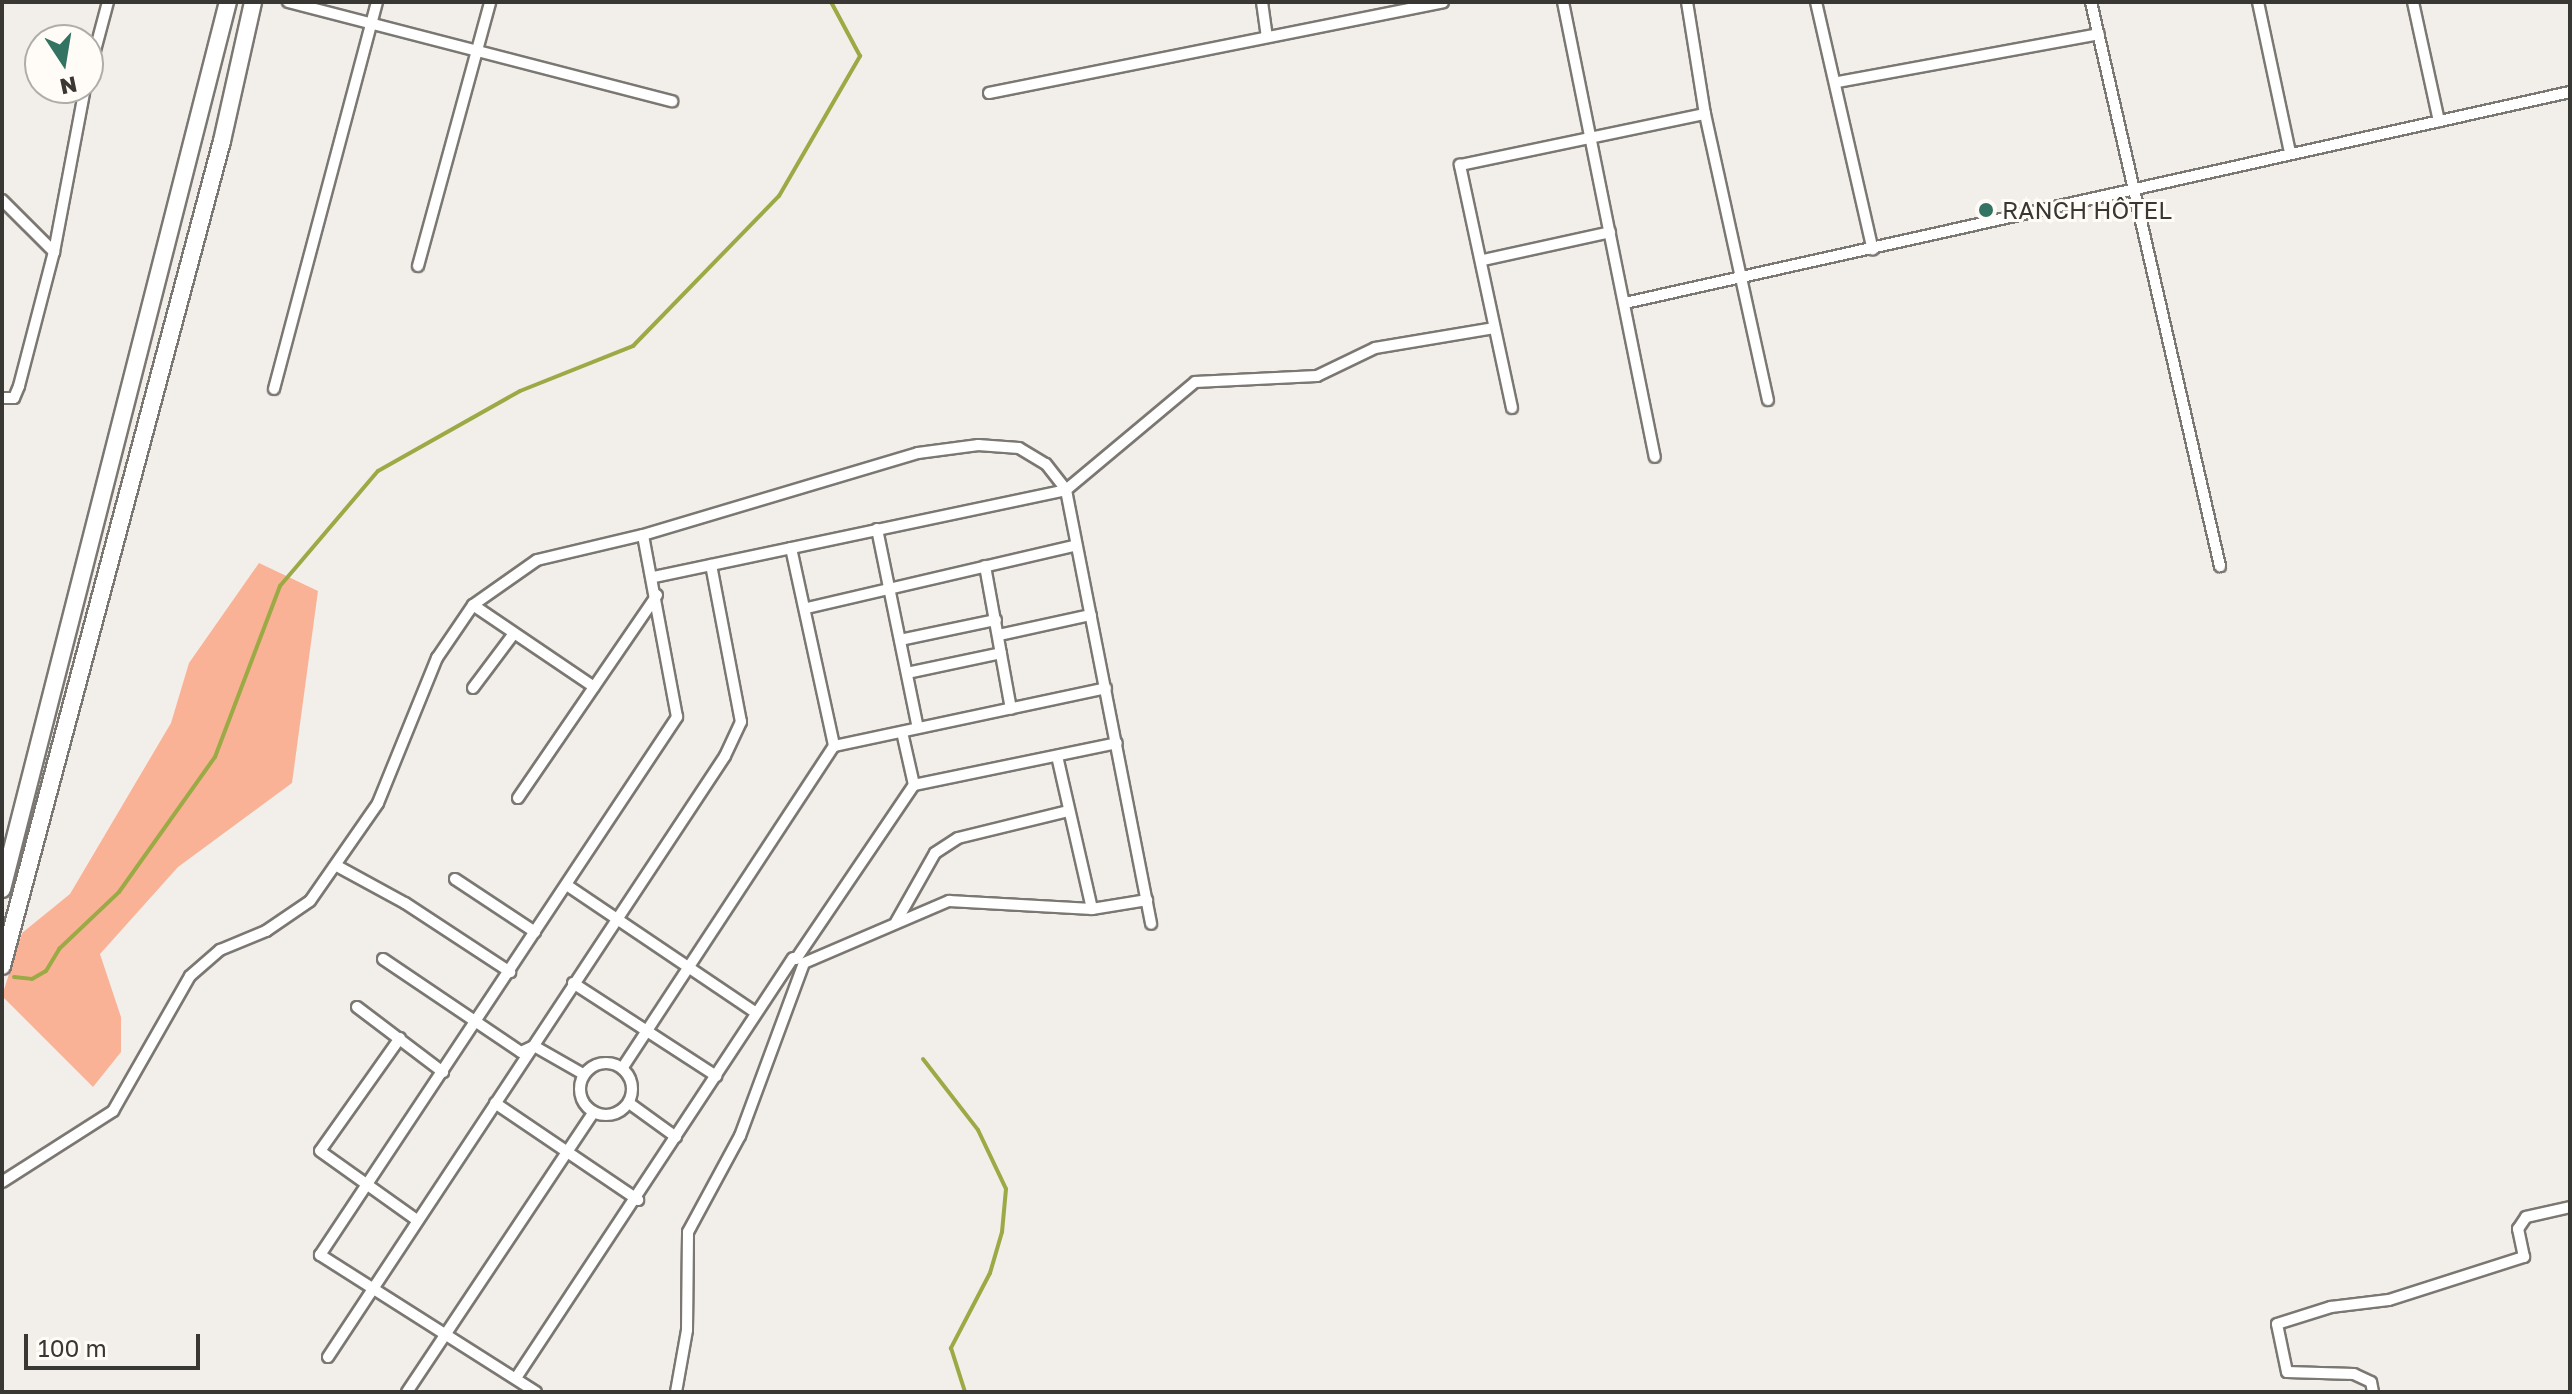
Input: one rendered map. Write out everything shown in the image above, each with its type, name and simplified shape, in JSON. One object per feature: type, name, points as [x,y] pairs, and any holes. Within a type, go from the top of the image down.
[{"type":"main road","points":[[2,889],[228,2]]},
{"type":"main road","points":[[2,966],[207,202],[253,2]]},
{"type":"street","points":[[102,24],[108,2]]},
{"type":"street","points":[[288,2],[672,101]]},
{"type":"street","points":[[274,389],[377,2]]},
{"type":"street","points":[[418,266],[490,2]]},
{"type":"street","points":[[1262,2],[1267,36]]},
{"type":"street","points":[[989,93],[1443,2]]},
{"type":"street","points":[[1563,2],[1655,457]]},
{"type":"street","points":[[1687,2],[1705,114],[1768,400]]},
{"type":"street","points":[[1816,2],[1838,82],[1873,250]]},
{"type":"street","points":[[2091,2],[2137,189],[2220,566]]},
{"type":"street","points":[[2258,2],[2290,153]]},
{"type":"street","points":[[2413,2],[2439,121]]},
{"type":"street","points":[[1838,82],[2099,34]]},
{"type":"street","points":[[1625,303],[2570,92]]},
{"type":"street","points":[[2,398],[14,398],[19,386],[54,252],[82,104]]},
{"type":"street","points":[[1512,408],[1483,260],[1460,165],[1705,114]]},
{"type":"street","points":[[2,200],[54,252]]},
{"type":"street","points":[[1483,260],[1610,232]]},
{"type":"street","points":[[654,577],[1066,490],[1195,382],[1317,376],[1375,348],[1494,328]]},
{"type":"street","points":[[2,1182],[113,1111],[190,976],[220,950],[294,913],[337,866],[378,803],[437,658],[473,605],[537,560],[643,535],[918,453],[978,445],[1019,448],[1046,464],[1066,490],[1073,546],[1091,615],[1151,924]]},
{"type":"street","points":[[877,529],[892,588],[918,728]]},
{"type":"street","points":[[536,1392],[320,1255],[368,1188],[677,717],[654,577],[643,535]]},
{"type":"street","points":[[807,608],[1073,546]]},
{"type":"street","points":[[791,548],[807,608],[834,746]]},
{"type":"street","points":[[328,1357],[534,1046],[615,916],[725,756],[741,722],[711,565]]},
{"type":"street","points":[[985,566],[1011,709]]},
{"type":"street","points":[[518,798],[657,595]]},
{"type":"street","points":[[473,605],[512,636],[594,687]]},
{"type":"street","points":[[999,635],[1091,615]]},
{"type":"street","points":[[900,640],[996,620]]},
{"type":"street","points":[[473,688],[512,636]]},
{"type":"street","points":[[907,673],[1001,653]]},
{"type":"street","points":[[623,1067],[643,1029],[834,746],[1106,688]]},
{"type":"street","points":[[902,732],[914,785]]},
{"type":"street","points":[[516,1378],[638,1200],[755,1012],[914,785],[1117,743]]},
{"type":"street","points":[[1057,756],[1092,909]]},
{"type":"street","points":[[896,922],[935,853],[958,838],[1068,811]]},
{"type":"street","points":[[337,866],[405,903],[510,972]]},
{"type":"street","points":[[455,879],[535,932]]},
{"type":"street","points":[[568,886],[755,1012]]},
{"type":"street","points":[[676,1392],[687,1330],[688,1232],[740,1136],[804,963],[949,901],[1092,909],[1147,900]]},
{"type":"street","points":[[793,958],[804,963]]},
{"type":"street","points":[[383,959],[521,1052],[534,1046]]},
{"type":"street","points":[[573,983],[716,1076]]},
{"type":"street","points":[[357,1007],[443,1072]]},
{"type":"street","points":[[400,1038],[320,1151],[418,1221]]},
{"type":"street","points":[[534,1046],[583,1074]]},
{"type":"street","points":[[601,1062],[623,1067],[633,1084],[629,1103],[613,1115],[593,1113],[579,1096],[583,1074],[601,1062]]},
{"type":"street","points":[[495,1103],[638,1200]]},
{"type":"street","points":[[629,1103],[676,1137]]},
{"type":"street","points":[[407,1392],[593,1113]]},
{"type":"street","points":[[2373,1392],[2371,1382],[2354,1374],[2287,1372],[2277,1324],[2331,1307],[2389,1300],[2524,1257],[2518,1229],[2526,1217],[2570,1207]]},
{"type":"shaded area","points":[[259,563],[318,591],[292,783],[178,867],[100,954],[121,1017],[121,1052],[93,1087],[2,996],[22,933],[70,894],[171,723],[189,663]]},
{"type":"waterway","points":[[14,977],[32,979],[46,971],[59,949],[119,892],[215,757],[280,586],[378,471],[520,391],[633,346],[779,196],[860,56],[831,2]]},
{"type":"waterway","points":[[923,1059],[978,1130],[1006,1189],[1002,1232],[990,1273],[951,1348],[965,1392]]},
{"type":"place","name":"RANCH HÔTEL","points":[[1986,210]]}]
